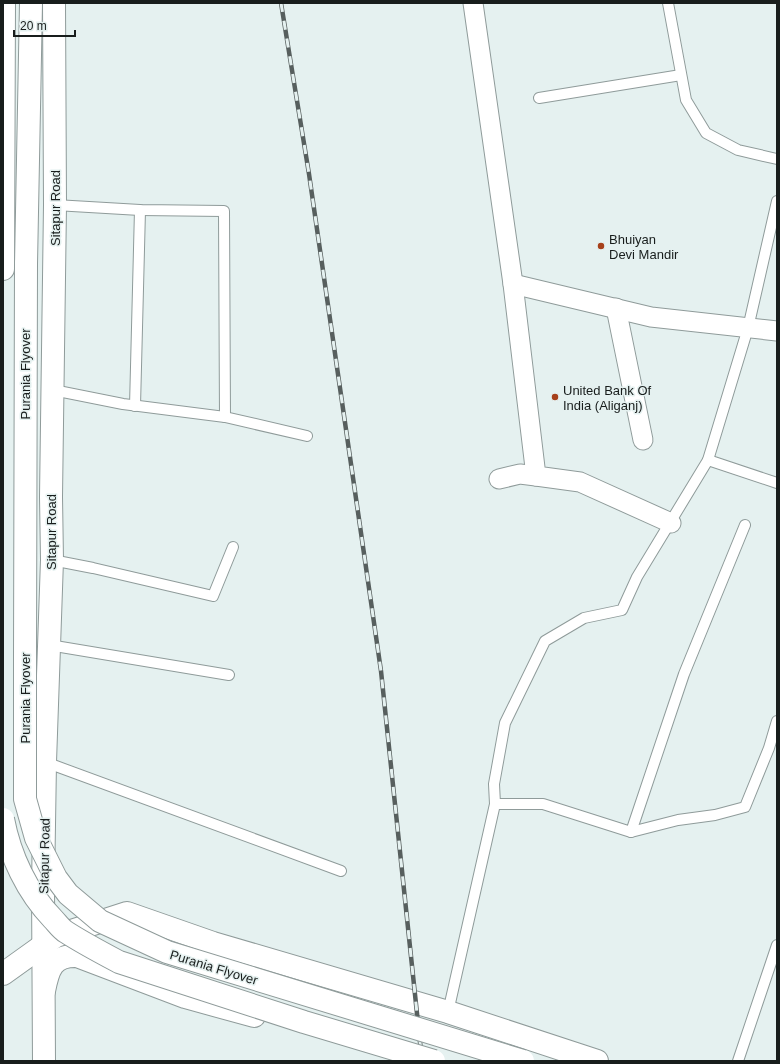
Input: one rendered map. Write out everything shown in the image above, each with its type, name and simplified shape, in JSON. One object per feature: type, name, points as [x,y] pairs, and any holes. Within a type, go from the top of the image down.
[{"type":"main road","points":[[3,269],[4,3]]},
{"type":"main road","name":"Purania Flyover","points":[[31,3],[26,264],[24,648],[26,799],[36,838],[56,878],[68,894],[100,922],[167,952],[523,1061]]},
{"type":"main road","name":"Sitapur Road","points":[[44,1061],[43,946],[45,762],[52,560],[55,205],[54,3]]},
{"type":"main road","name":"Purania Flyover","points":[[3,819],[12,853],[26,882],[41,906],[65,931],[113,959],[214,993],[434,1061]]},
{"type":"main road","points":[[3,974],[56,936],[127,913],[213,943],[448,1012],[588,1060]]},
{"type":"main road","points":[[44,991],[48,970],[60,959],[77,956],[185,997],[417,1061]]},
{"type":"street","points":[[472,3],[513,284],[536,476]]},
{"type":"street","points":[[513,284],[651,316],[777,331]]},
{"type":"street","points":[[616,308],[643,440]]},
{"type":"street","points":[[499,479],[520,474],[580,482],[671,523]]},
{"type":"lane","points":[[668,3],[686,100],[706,133],[738,150],[777,159]]},
{"type":"lane","points":[[539,98],[681,75]]},
{"type":"lane","points":[[448,1012],[495,804],[494,784],[505,723],[545,641],[584,618],[622,610],[637,577],[708,460],[748,328],[777,201]]},
{"type":"lane","points":[[55,205],[140,210],[224,211],[225,417]]},
{"type":"lane","points":[[135,406],[140,210]]},
{"type":"lane","points":[[53,390],[135,406],[225,417],[307,436]]},
{"type":"lane","points":[[708,460],[777,483]]},
{"type":"lane","points":[[631,832],[684,674],[745,525]]},
{"type":"lane","points":[[52,560],[213,596],[233,547]]},
{"type":"lane","points":[[49,645],[230,675]]},
{"type":"lane","points":[[495,804],[543,804],[631,832],[678,820],[715,815],[745,807],[769,748],[777,721]]},
{"type":"lane","points":[[45,762],[341,871]]},
{"type":"lane","points":[[738,1061],[775,956],[777,945]]},
{"type":"railway","points":[[281,3],[309,174],[381,671],[422,1061]]},
{"type":"place","name":"Bhuiyan Devi Mandir","points":[[601,246]]},
{"type":"place","name":"United Bank Of India (Aliganj)","points":[[555,397]]}]
